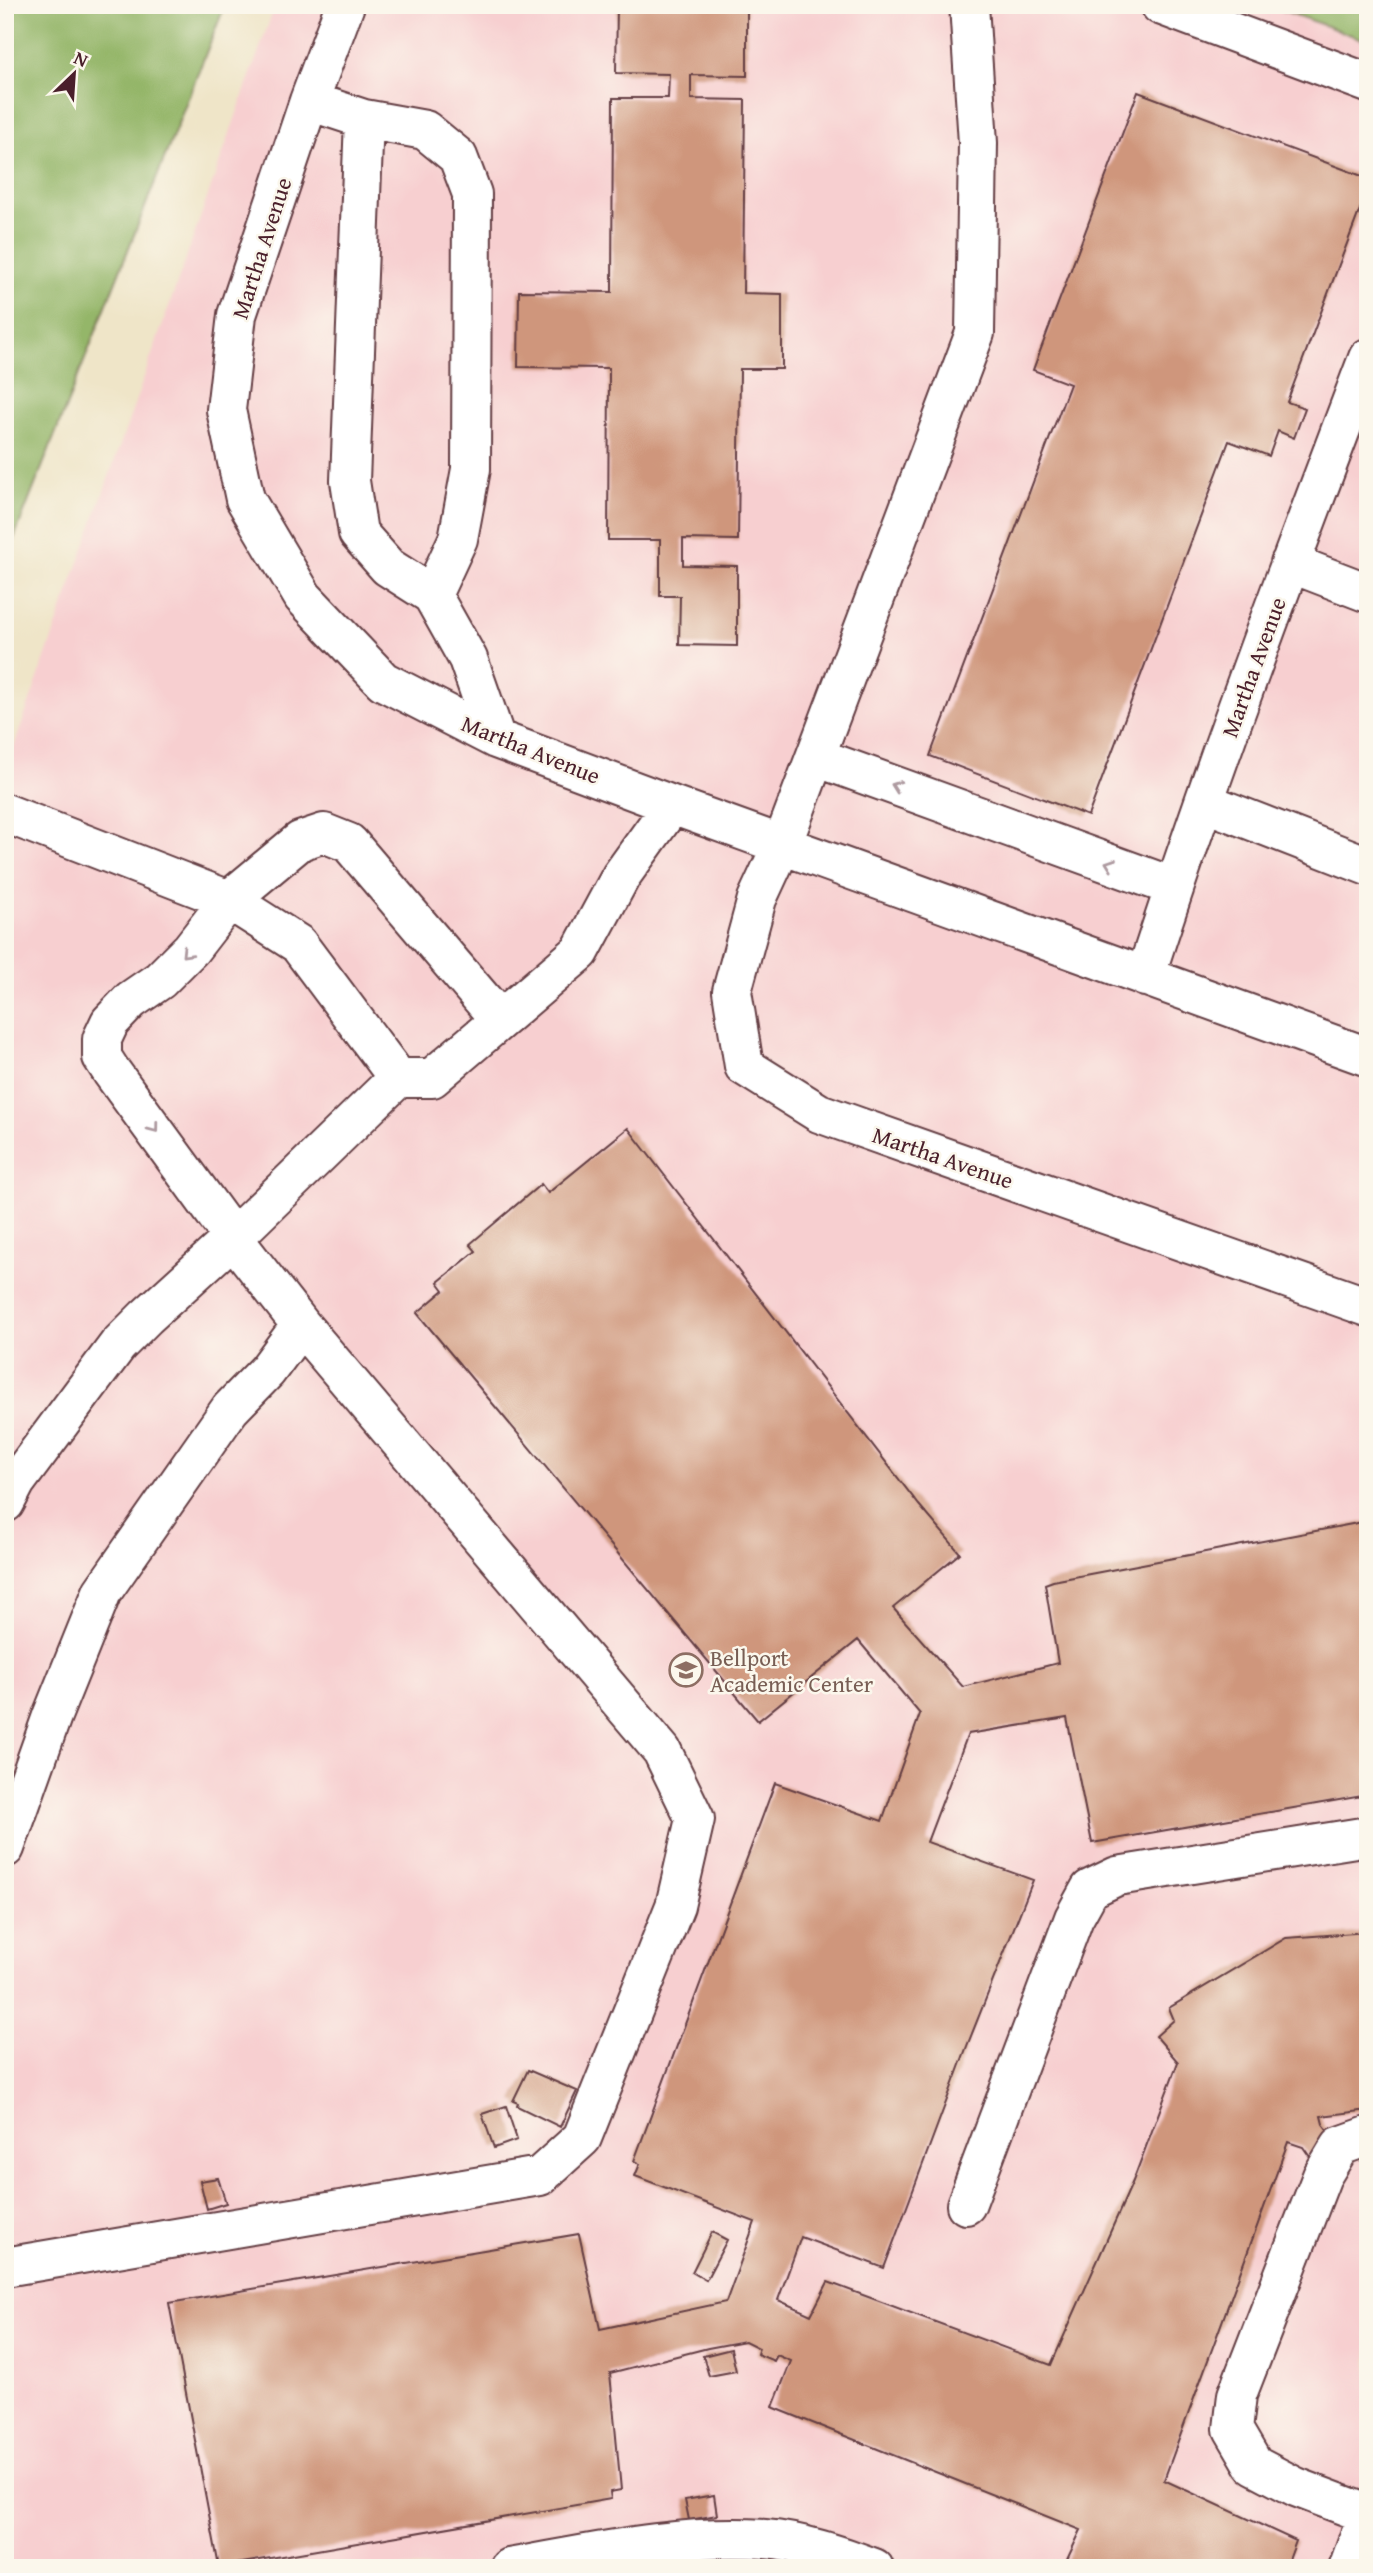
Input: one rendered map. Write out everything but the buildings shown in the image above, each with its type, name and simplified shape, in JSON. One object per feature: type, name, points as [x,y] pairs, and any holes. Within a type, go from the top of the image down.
[{"type":"street","name":"Martha Avenue","points":[[345,5],[309,101],[237,315],[226,410],[245,499],[303,597],[383,681],[496,739],[1368,1057]]},
{"type":"street","points":[[782,845],[975,333],[978,143],[969,5]]},
{"type":"street","points":[[1160,5],[1368,83]]},
{"type":"street","points":[[309,101],[364,119],[425,130],[458,157],[472,194],[471,469],[458,539],[432,595]]},
{"type":"street","points":[[364,119],[349,481],[358,533],[388,567],[432,595],[468,659],[496,739]]},
{"type":"street","name":"Martha Avenue","points":[[1145,977],[1174,887],[1290,563],[1368,358]]},
{"type":"street","points":[[1290,563],[1368,593]]},
{"type":"street","points":[[816,757],[1174,887]]},
{"type":"street","points":[[1204,802],[1368,866]]},
{"type":"street","points":[[5,1503],[16,1482],[118,1345],[146,1317],[233,1238],[398,1078],[432,1078],[580,952],[621,876],[672,805]]},
{"type":"street","points":[[5,813],[229,900],[298,944],[398,1078]]},
{"type":"street","points":[[5,2267],[540,2176],[582,2138],[675,1906],[695,1819],[662,1751],[301,1325],[233,1238],[103,1057],[102,1039],[110,1021],[131,1000],[160,980],[191,948],[229,900],[300,841],[324,833],[349,843],[500,1020]]},
{"type":"street","name":"Martha Avenue","points":[[782,845],[757,899],[732,991],[744,1066],[818,1113],[1368,1307]]},
{"type":"street","points":[[5,1848],[52,1716],[102,1592],[230,1409],[267,1371],[301,1325]]},
{"type":"street","points":[[966,2205],[1074,1918],[1090,1889],[1117,1876],[1368,1836]]},
{"type":"street","points":[[1348,2568],[1368,2513],[1296,2487],[1254,2465],[1233,2430],[1237,2395],[1322,2176],[1340,2146],[1368,2136]]},
{"type":"street","points":[[509,2568],[684,2539],[766,2539],[826,2550],[874,2568]]},
{"type":"shaded area","name":"Bellport Academic Center","points":[[275,5],[1368,5],[1368,2568],[5,2568],[5,772]]},
{"type":"green space","points":[[5,5],[225,5],[5,561]]},
{"type":"green space","points":[[1268,5],[1368,5],[1368,41]]},
{"type":"place","name":"Bellport Academic Center","points":[[686,1670]]}]
